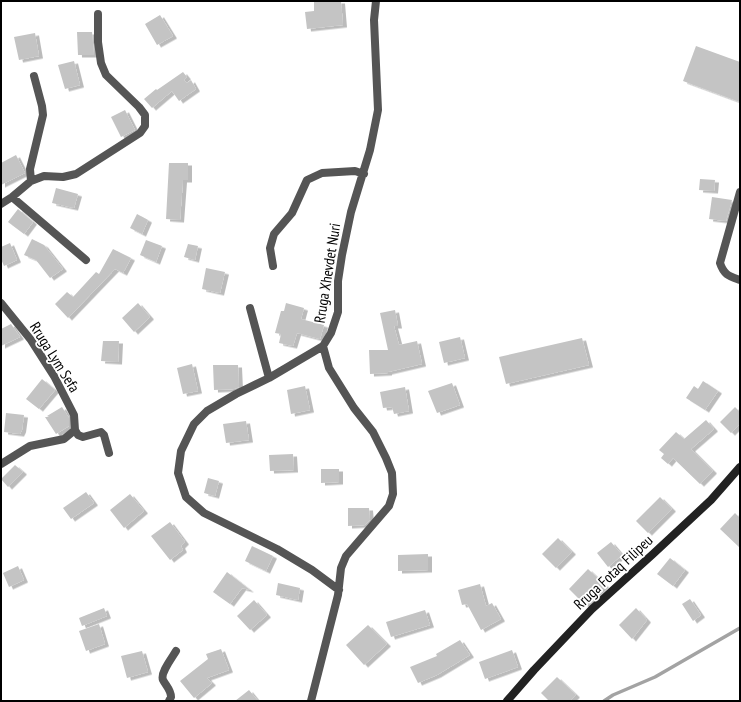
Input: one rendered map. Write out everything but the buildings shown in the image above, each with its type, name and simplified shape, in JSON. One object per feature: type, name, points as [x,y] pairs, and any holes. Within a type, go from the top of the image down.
[{"type":"main road","name":"Rruga Fotaq Filipeu","points":[[508,701],[534,670],[592,609],[654,554],[711,500],[740,468]]},
{"type":"street","name":"Rruga Xhevdet Nuri","points":[[339,590],[312,570],[277,549],[204,513],[186,497],[178,473],[181,452],[194,424],[207,411],[236,394],[269,378],[323,346],[331,333],[338,312],[338,281],[351,212],[364,174],[378,110],[374,20],[376,1]]},
{"type":"street","points":[[1,204],[31,181],[44,176],[63,177],[76,174],[140,133],[145,126],[145,115],[106,74],[101,63],[98,42],[98,14]]},
{"type":"street","points":[[31,181],[30,169],[43,115],[34,76]]},
{"type":"street","points":[[274,266],[270,248],[274,234],[292,213],[307,180],[322,173],[355,171],[364,174]]},
{"type":"street","points":[[740,192],[737,213],[720,263],[722,270],[728,276],[740,280]]},
{"type":"street","points":[[12,197],[86,260]]},
{"type":"street","name":"Rruga Lym Sefa","points":[[1,302],[31,340],[54,376],[74,415],[75,430]]},
{"type":"street","points":[[250,308],[269,378]]},
{"type":"street","points":[[311,701],[339,590],[341,568],[346,556],[389,506],[393,494],[392,473],[386,458],[373,432],[354,408],[329,368],[323,346]]},
{"type":"street","points":[[1,464],[30,446],[64,439],[75,430],[78,435],[83,437],[101,432],[104,435],[109,453]]},
{"type":"street","points":[[168,701],[171,697],[171,692],[162,679],[162,674],[176,651]]},
{"type":"waterway","points":[[604,701],[613,695],[655,677],[740,628]]}]
